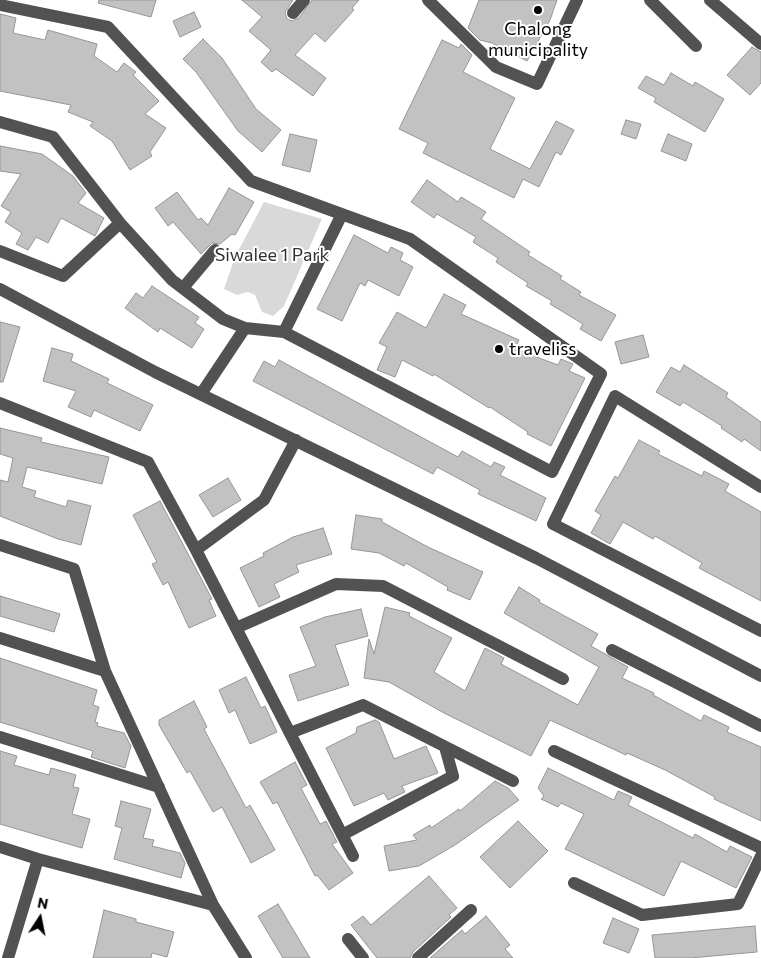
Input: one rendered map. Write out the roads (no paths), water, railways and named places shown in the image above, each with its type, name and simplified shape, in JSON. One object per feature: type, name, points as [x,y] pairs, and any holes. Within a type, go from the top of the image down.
[{"type":"street","points":[[293,13],[304,0]]},
{"type":"street","points":[[431,1],[496,67],[537,84],[577,0]]},
{"type":"street","points":[[650,0],[696,46]]},
{"type":"street","points":[[710,0],[761,44]]},
{"type":"street","points":[[0,5],[108,27],[251,181],[410,239],[601,374],[552,472],[284,332],[245,328],[223,318],[172,280],[120,223],[53,137],[0,122]]},
{"type":"street","points":[[284,332],[342,214]]},
{"type":"street","points":[[0,251],[63,276],[120,223]]},
{"type":"street","points":[[183,288],[215,250]]},
{"type":"street","points":[[0,289],[202,394],[536,558],[761,676]]},
{"type":"street","points":[[202,394],[245,328]]},
{"type":"street","points":[[761,487],[615,396],[553,524],[761,631]]},
{"type":"street","points":[[0,403],[148,462],[196,550],[353,856]]},
{"type":"street","points":[[196,550],[264,500],[296,440]]},
{"type":"street","points":[[0,545],[74,569],[105,671],[213,905],[246,958]]},
{"type":"street","points":[[236,628],[336,584],[383,586],[563,679]]},
{"type":"street","points":[[0,638],[105,671]]},
{"type":"street","points":[[612,650],[761,726]]},
{"type":"street","points":[[290,733],[362,705],[513,781]]},
{"type":"street","points":[[0,737],[159,787]]},
{"type":"street","points":[[342,835],[453,776],[445,747]]},
{"type":"street","points":[[554,751],[761,848]]},
{"type":"street","points":[[0,846],[38,859],[213,905]]},
{"type":"street","points":[[574,884],[642,915],[738,904],[761,856]]},
{"type":"street","points":[[8,958],[38,859]]},
{"type":"street","points":[[418,958],[471,910]]},
{"type":"street","points":[[348,938],[363,958]]},
{"type":"place","name":"Chalong municipality","points":[[538,10]]},
{"type":"place","name":"traveliss","points":[[499,349]]},
{"type":"park label","name":"Siwalee 1 Park","points":[[272,255]]}]
